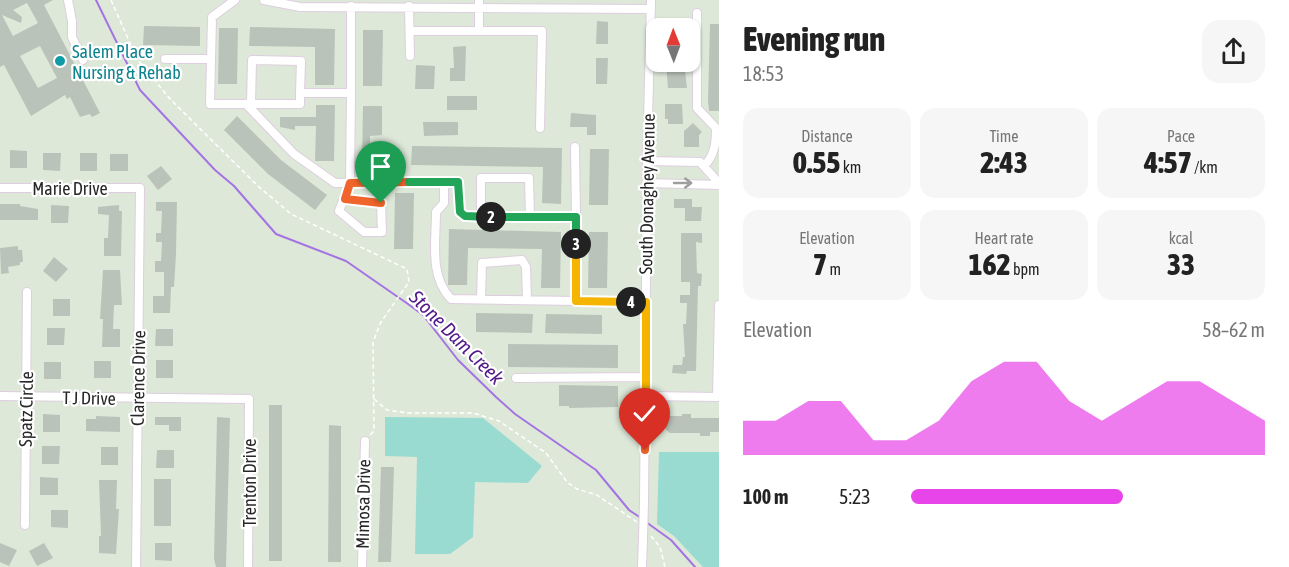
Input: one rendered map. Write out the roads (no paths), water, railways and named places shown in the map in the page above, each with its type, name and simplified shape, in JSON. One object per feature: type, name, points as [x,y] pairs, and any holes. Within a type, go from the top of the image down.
[{"type":"street","points":[[68,0],[72,37],[83,60]]},
{"type":"street","points":[[235,0],[212,17],[210,104],[249,104],[300,104],[301,60],[252,60],[249,104],[294,154],[335,183],[458,182],[460,212],[465,216],[576,217]]},
{"type":"street","points":[[264,0],[300,7],[479,3],[651,4]]},
{"type":"street","points":[[479,3],[479,31]]},
{"type":"street","name":"South Donaghey Avenue","points":[[642,567],[645,536],[647,160],[651,4]]},
{"type":"street","points":[[345,199],[381,203],[382,232],[364,232],[339,211],[350,183],[351,6]]},
{"type":"street","points":[[409,6],[410,56]]},
{"type":"street","points":[[697,13],[697,108],[716,128],[716,145],[711,159],[704,166]]},
{"type":"street","points":[[410,31],[542,31],[540,128]]},
{"type":"street","points":[[165,59],[210,60]]},
{"type":"street","points":[[300,93],[351,93]]},
{"type":"street","points":[[575,147],[576,301]]},
{"type":"street","points":[[647,160],[700,162],[719,184]]},
{"type":"street","points":[[482,216],[481,178],[529,178],[530,217]]},
{"type":"street","points":[[444,182],[444,203],[436,212],[436,276],[442,290],[452,299],[646,302]]},
{"type":"street","points":[[647,183],[719,184]]},
{"type":"street","name":"Marie Drive","points":[[0,188],[140,188]]},
{"type":"street","name":"Clarence Drive","points":[[136,567],[140,188]]},
{"type":"street","points":[[481,300],[482,262],[512,260],[522,260],[526,267],[527,300]]},
{"type":"street","name":"Spatz Circle","points":[[25,525],[27,292]]},
{"type":"street","points":[[646,396],[718,397],[719,305]]},
{"type":"street","points":[[516,378],[646,377]]},
{"type":"street","name":"T J Drive","points":[[0,396],[249,399]]},
{"type":"street","name":"Trenton Drive","points":[[248,567],[249,399]]},
{"type":"street","name":"Mimosa Drive","points":[[362,567],[365,441]]},
{"type":"waterway","name":"Stone Dam Creek","points":[[96,0],[140,90],[215,170],[234,186],[276,234],[346,261],[423,315],[458,360],[496,397],[515,414],[596,470],[629,510],[641,518]]},
{"type":"waterway","name":"Stone Dam Creek","points":[[646,522],[671,540],[695,567]]},
{"type":"place","name":"Salem Place Nursing & Rehab","points":[[60,61]]}]
